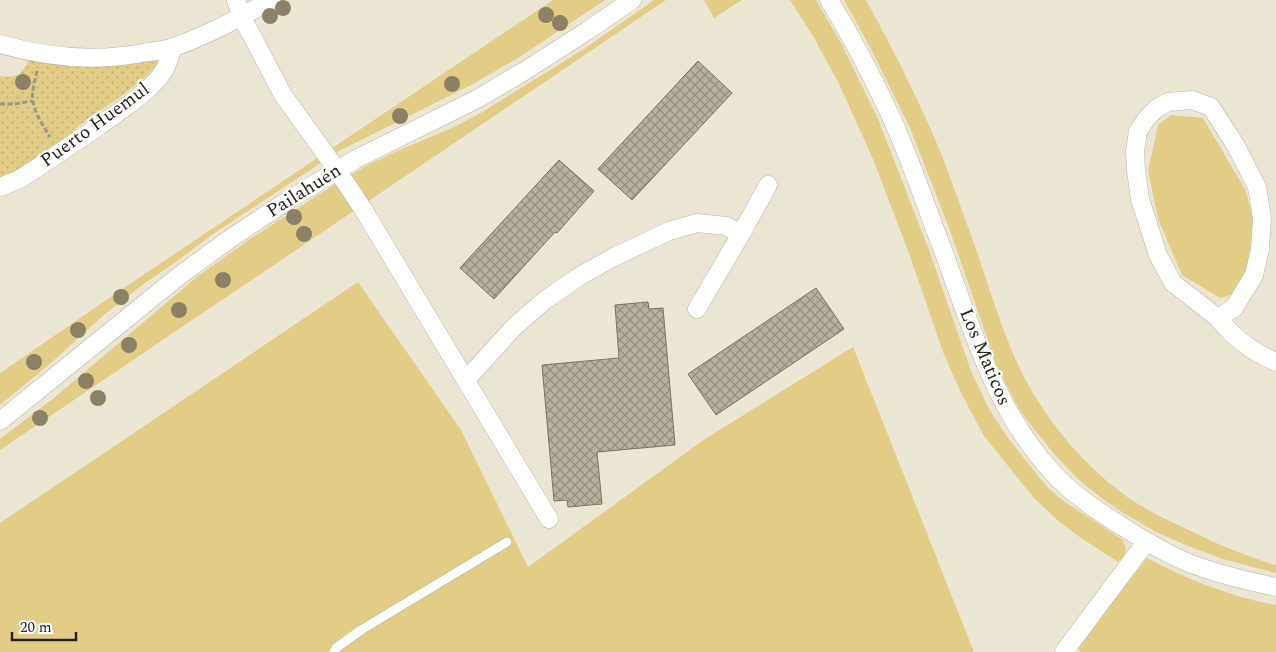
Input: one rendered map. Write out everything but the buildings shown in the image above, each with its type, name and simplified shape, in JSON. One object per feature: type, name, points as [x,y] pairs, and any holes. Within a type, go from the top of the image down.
[{"type":"street","points":[[236,0],[242,17],[283,95],[337,170],[390,252],[549,519]]},
{"type":"street","points":[[0,44],[40,54],[78,58],[107,58],[141,54],[173,47],[223,27],[271,0]]},
{"type":"street","name":"Pailahuén","points":[[0,421],[179,276],[231,238],[337,170],[378,147],[479,98],[572,41],[632,0]]},
{"type":"street","name":"Los Maticos","points":[[829,0],[855,45],[893,122],[993,382],[1005,406],[1035,451],[1053,473],[1073,492],[1096,510],[1146,542],[1190,563],[1237,579],[1276,587]]},
{"type":"street","name":"Puerto Huemul","points":[[0,187],[18,180],[130,104],[159,78],[166,67],[173,47]]},
{"type":"street","points":[[1218,318],[1234,308],[1254,275],[1260,248],[1262,218],[1258,187],[1236,146],[1211,107],[1192,100],[1168,102],[1157,108],[1138,130],[1135,152],[1140,199],[1158,255],[1173,283],[1218,318],[1230,333],[1248,347],[1276,362]]},
{"type":"street","points":[[697,309],[768,185]]},
{"type":"street","points":[[466,380],[514,327],[545,300],[580,276],[612,258],[669,231],[697,223],[726,226],[741,234]]},
{"type":"street","points":[[1064,652],[1146,542]]},
{"type":"lane","points":[[334,652],[336,648],[360,630],[507,542]]},
{"type":"path","points":[[40,54],[32,101],[37,114],[60,153]]},
{"type":"path","points":[[0,104],[32,101]]},
{"type":"shaded area","points":[[553,0],[605,0],[518,58],[473,84],[339,151],[213,234],[105,314],[52,362],[0,405],[0,373]]},
{"type":"shaded area","points":[[654,0],[666,0],[0,450],[0,439],[55,397],[198,276],[250,239],[338,182],[368,165],[479,114],[584,49]]},
{"type":"shaded area","points":[[704,0],[742,0],[714,18]]},
{"type":"shaded area","points":[[790,0],[816,0],[842,45],[878,119],[929,250],[971,371],[989,409],[1008,438],[1047,487],[1065,502],[1123,540],[1126,550],[1124,556],[1118,562],[1056,519],[1034,498],[984,436],[961,393],[943,352],[910,256],[873,159],[839,84],[813,36]]},
{"type":"shaded area","points":[[844,0],[866,0],[909,82],[945,163],[1015,358],[1037,400],[1051,421],[1066,440],[1100,475],[1138,504],[1215,542],[1245,555],[1276,565],[1276,573],[1223,559],[1188,546],[1156,532],[1122,512],[1079,480],[1033,428],[1019,409],[996,364],[948,225],[910,128],[871,49]]},
{"type":"shaded area","points":[[158,57],[159,64],[142,80],[78,126],[69,140],[0,181],[0,76],[16,76],[22,72],[30,58]]},
{"type":"shaded area","points":[[1171,115],[1203,118],[1246,191],[1260,249],[1241,292],[1220,298],[1182,275],[1158,219],[1148,171],[1158,125]]},
{"type":"shaded area","points":[[358,282],[461,430],[528,567],[705,439],[853,347],[974,652],[0,652],[0,523]]},
{"type":"shaded area","points":[[1147,558],[1210,586],[1259,602],[1276,605],[1276,652],[1080,652],[1078,645]]}]
